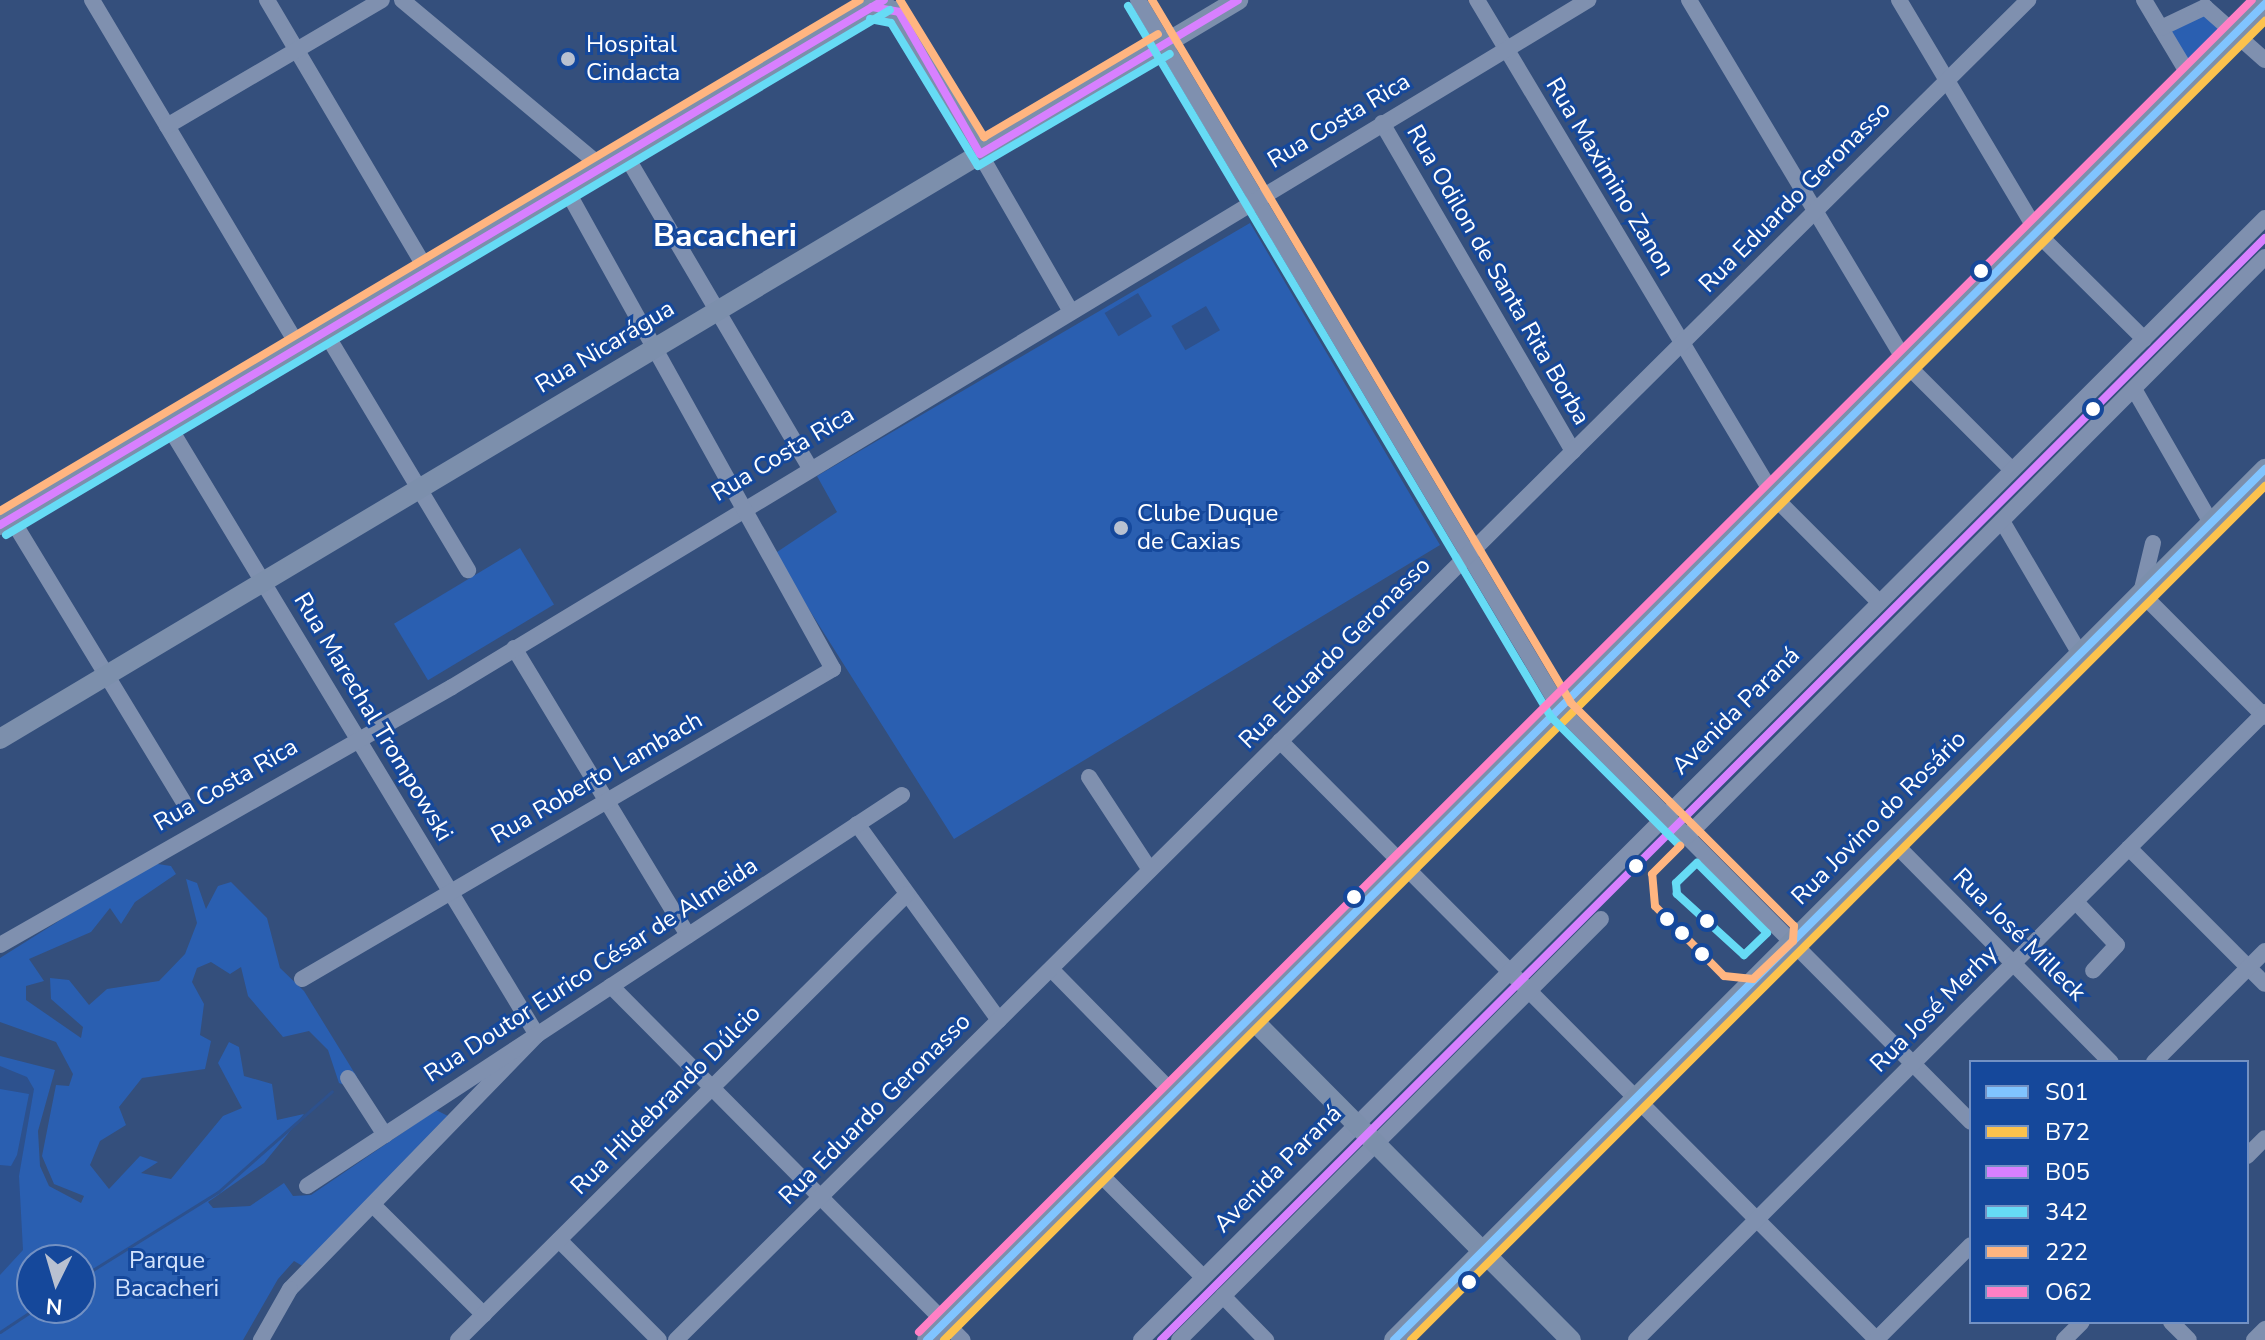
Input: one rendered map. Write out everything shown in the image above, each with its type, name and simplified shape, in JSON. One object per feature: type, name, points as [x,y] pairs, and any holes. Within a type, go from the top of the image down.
[{"type":"main road","name":"Rua Nicarágua","points":[[0,739],[1238,0]]},
{"type":"main road","points":[[927,1340],[2193,82],[2265,4]]},
{"type":"main road","points":[[6,521],[602,167],[889,5],[980,154]]},
{"type":"main road","name":"Rua Jovino do Rosário","points":[[1394,1340],[2265,469]]},
{"type":"main road","points":[[1251,1018],[1571,1340]]},
{"type":"street","points":[[92,0],[299,347]]},
{"type":"street","points":[[267,0],[427,271]]},
{"type":"street","points":[[167,126],[382,0]]},
{"type":"street","points":[[402,0],[602,167]]},
{"type":"street","points":[[1138,0],[1561,710],[1969,1120]]},
{"type":"street","name":"Rua Maximino Zanon","points":[[1477,0],[1775,498],[1879,602]]},
{"type":"street","name":"Rua Costa Rica","points":[[0,945],[356,736],[514,648],[809,466],[1588,0]]},
{"type":"street","points":[[1689,0],[1908,366],[2012,470]]},
{"type":"street","points":[[1899,0],[2039,235],[2144,339]]},
{"type":"street","name":"Rua Eduardo Geronasso","points":[[676,1340],[2028,0]]},
{"type":"street","points":[[2144,0],[2193,82]]},
{"type":"street","points":[[2161,28],[2205,7],[2237,32],[2265,60]]},
{"type":"street","name":"Rua Odilon de Santa Rita Borba","points":[[1382,123],[1573,451]]},
{"type":"street","points":[[625,154],[809,466]]},
{"type":"street","points":[[980,154],[1070,310]]},
{"type":"street","points":[[566,189],[740,508]]},
{"type":"street","name":"Avenida Paraná","points":[[1676,825],[1879,602],[2265,218]]},
{"type":"street","name":"Avenida Paraná","points":[[1141,1340],[1356,1124],[1519,981],[1676,825],[2002,521],[2265,257]]},
{"type":"street","points":[[325,332],[468,570]]},
{"type":"street","points":[[2134,389],[2211,523]]},
{"type":"street","name":"Rua Marechal Trompowski","points":[[168,425],[537,1035]]},
{"type":"street","name":"Rua Roberto Lambach","points":[[302,979],[605,799],[833,669],[740,508]]},
{"type":"street","points":[[6,521],[107,675],[183,801]]},
{"type":"street","points":[[2002,521],[2080,654]]},
{"type":"street","points":[[2153,543],[2141,593],[2264,715]]},
{"type":"street","points":[[514,648],[688,935]]},
{"type":"street","name":"Rua José Merhy","points":[[1636,1340],[2264,715]]},
{"type":"street","points":[[1280,741],[1877,1340],[1969,1247]]},
{"type":"street","points":[[1089,777],[1150,870]]},
{"type":"street","name":"Rua Doutor Eurico César de Almeida","points":[[307,1186],[902,795]]},
{"type":"street","points":[[857,824],[999,1020]]},
{"type":"street","name":"Rua José Milleck","points":[[1892,841],[2109,1060]]},
{"type":"street","points":[[2129,848],[2265,984]]},
{"type":"street","name":"Rua Hildebrando Dúlcio","points":[[458,1340],[907,894]]},
{"type":"street","points":[[2076,902],[2117,947],[2093,971]]},
{"type":"street","name":"Avenida Paraná","points":[[1179,1340],[1376,1144],[1519,981],[1601,919]]},
{"type":"street","points":[[2156,1060],[2265,951]]},
{"type":"street","points":[[1051,969],[1174,1094]]},
{"type":"street","points":[[611,986],[962,1340]]},
{"type":"street","points":[[261,1340],[284,1297],[537,1035]]},
{"type":"street","points":[[348,1078],[385,1135]]},
{"type":"street","points":[[439,1099],[457,1120]]},
{"type":"street","points":[[2249,1154],[2265,1138]]},
{"type":"street","points":[[1097,1171],[1203,1277]]},
{"type":"street","points":[[373,1205],[484,1315]]},
{"type":"street","points":[[559,1240],[659,1340]]},
{"type":"street","points":[[1223,1296],[1266,1340]]},
{"type":"street","points":[[2064,1340],[2080,1324]]},
{"type":"street","points":[[2173,1324],[2189,1340]]},
{"type":"street","points":[[2254,1340],[2265,1329]]},
{"type":"green space","points":[[2200,13],[2228,29],[2189,69],[2168,32]]},
{"type":"green space","name":"Clube Duque de Caxias","points":[[1250,223],[1440,545],[954,839],[774,554],[837,512],[817,476]]},
{"type":"green space","points":[[520,548],[554,605],[428,680],[394,624]]},
{"type":"green space","name":"Parque Bacacheri","points":[[151,863],[171,866],[176,874],[135,902],[121,924],[110,908],[91,932],[29,959],[44,981],[26,986],[26,1000],[81,1038],[83,1027],[51,999],[50,978],[69,980],[89,1005],[107,989],[159,981],[185,954],[197,923],[186,879],[197,883],[206,909],[218,886],[231,882],[267,918],[280,968],[304,991],[357,1077],[350,1087],[339,1083],[328,1050],[309,1031],[283,1037],[248,996],[241,967],[230,974],[211,962],[197,968],[192,982],[204,1004],[200,1035],[211,1041],[205,1069],[142,1078],[119,1107],[126,1125],[100,1141],[90,1165],[109,1189],[140,1156],[158,1162],[141,1173],[171,1179],[223,1116],[242,1108],[218,1063],[229,1042],[239,1047],[244,1076],[272,1084],[277,1120],[304,1114],[264,1163],[208,1202],[213,1208],[250,1206],[284,1183],[293,1196],[311,1195],[436,1110],[448,1116],[306,1268],[294,1261],[278,1279],[243,1340],[0,1340],[0,1056],[55,1070],[38,1131],[40,1166],[49,1186],[81,1203],[84,1196],[54,1184],[42,1156],[56,1085],[69,1086],[73,1074],[56,1042],[0,1022],[0,958]]},
{"type":"shaded area","points":[[1138,293],[1152,316],[1118,336],[1105,313]]},
{"type":"shaded area","points":[[1206,306],[1220,330],[1185,350],[1171,326]]},
{"type":"shaded area","points":[[0,1066],[27,1077],[34,1089],[19,1176],[23,1244],[16,1244],[16,1258],[0,1275],[0,1165],[11,1166],[17,1155],[29,1094],[0,1089]]},
{"type":"waterway","points":[[96,1268],[218,1192],[332,1091]]},
{"type":"waterway","points":[[0,1332],[16,1321]]},
{"type":"transit line","name":"222","points":[[0,511],[860,0]]},
{"type":"transit line","name":"B05","points":[[0,525],[884,0]]},
{"type":"transit line","name":"222","points":[[900,0],[984,137],[1158,34]]},
{"type":"transit line","name":"222","points":[[1152,0],[1571,703],[1794,926],[1793,941],[1753,979],[1724,976],[1655,906],[1652,874],[1680,846]]},
{"type":"transit line","name":"B05","points":[[872,7],[899,12],[980,154],[1238,0]]},
{"type":"transit line","name":"O62","points":[[919,1332],[2252,0]]},
{"type":"transit line","name":"S01","points":[[927,1340],[2265,4]]},
{"type":"transit line","name":"342","points":[[1128,6],[1551,717],[1680,846]]},
{"type":"transit line","name":"342","points":[[6,535],[890,10]]},
{"type":"transit line","name":"342","points":[[870,19],[891,23],[978,166],[1170,54]]},
{"type":"transit line","name":"B72","points":[[944,1340],[2265,21]]},
{"type":"transit line","name":"B05","points":[[1161,1340],[2265,238]]},
{"type":"transit line","name":"S01","points":[[1394,1340],[2265,469]]},
{"type":"transit line","name":"B72","points":[[1411,1340],[2265,486]]},
{"type":"transit line","name":"342","points":[[1697,863],[1767,933],[1744,955],[1677,894],[1676,883],[1697,863]]},
{"type":"place","name":"Hospital Cindacta","points":[[568,59]]},
{"type":"place","name":"Clube Duque de Caxias","points":[[1121,528]]},
{"type":"district","name":"Bacacheri","points":[[725,236]]}]
